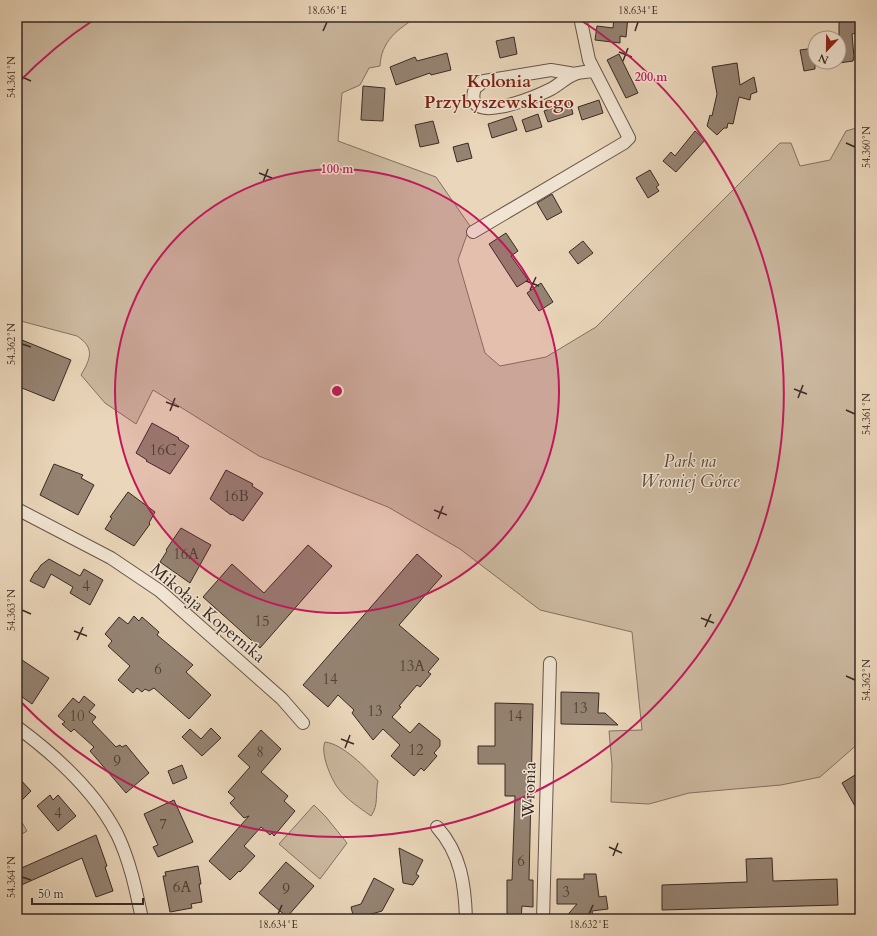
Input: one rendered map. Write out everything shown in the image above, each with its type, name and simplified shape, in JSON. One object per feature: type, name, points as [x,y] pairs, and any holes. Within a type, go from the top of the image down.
[{"type":"street","points":[[473,232],[624,143],[629,138],[593,71],[589,60],[580,17]]},
{"type":"street","points":[[575,74],[552,89],[499,107],[485,108],[476,103],[473,98],[475,88],[484,81],[551,70],[575,74],[593,71]]},
{"type":"street","name":"Mikołaja Kopernika","points":[[17,509],[111,558],[160,591],[282,700],[303,723]]},
{"type":"street","name":"Wronia","points":[[543,919],[550,663]]},
{"type":"street","points":[[17,726],[46,748],[93,797],[109,821],[129,863],[142,919]]},
{"type":"street","points":[[436,828],[446,838],[461,871],[465,889],[466,919]]},
{"type":"green space","name":"Park na Wroniej Górce","points":[[17,17],[417,17],[397,31],[387,43],[381,57],[380,66],[369,68],[360,85],[342,93],[338,141],[436,177],[470,226],[458,260],[485,353],[500,366],[546,357],[596,327],[780,143],[791,143],[800,166],[830,160],[846,131],[860,127],[860,742],[820,777],[781,785],[689,793],[649,804],[611,802],[612,765],[609,731],[642,730],[632,632],[540,610],[460,549],[388,507],[259,456],[153,390],[136,424],[105,403],[81,375],[90,354],[87,345],[83,340],[77,336],[17,320]]},
{"type":"green space","points":[[325,742],[339,747],[347,752],[361,763],[378,781],[376,804],[371,816],[349,800],[335,784],[325,759]]},
{"type":"green space","points":[[314,805],[347,843],[320,879],[279,844]]},
{"type":"green space","points":[[17,814],[27,831],[17,837]]},
{"type":"building","points":[[614,17],[628,17],[626,37],[620,36],[620,43],[595,40],[597,26],[613,28]]},
{"type":"building","points":[[855,19],[857,33],[852,34],[853,61],[847,62],[847,30],[839,30],[839,22]]},
{"type":"building","points":[[514,37],[517,54],[500,58],[496,41]]},
{"type":"building","points":[[807,49],[807,70],[810,70],[804,71],[800,50]]},
{"type":"building","points":[[447,53],[451,70],[431,75],[430,73],[396,85],[390,67],[415,57],[417,61]]},
{"type":"building","points":[[619,54],[638,93],[626,98],[607,60]]},
{"type":"building","points":[[737,63],[740,85],[754,77],[757,92],[751,94],[750,100],[739,97],[733,124],[728,123],[727,128],[724,128],[717,135],[707,126],[710,115],[712,116],[717,94],[712,67]]},
{"type":"building","points":[[363,86],[385,88],[383,121],[361,120]]},
{"type":"building","points":[[599,100],[603,113],[582,120],[578,107]]},
{"type":"building","points":[[570,102],[573,114],[548,122],[544,111]]},
{"type":"building","points":[[538,114],[542,127],[526,132],[522,120]]},
{"type":"building","points":[[512,116],[517,130],[492,138],[488,124]]},
{"type":"building","points":[[433,121],[439,143],[420,147],[415,125]]},
{"type":"building","points":[[695,131],[705,140],[676,172],[663,161],[671,152],[675,156]]},
{"type":"building","points":[[468,143],[472,158],[457,162],[453,147]]},
{"type":"building","points":[[650,170],[659,185],[656,187],[659,191],[648,198],[636,178]]},
{"type":"building","points":[[552,194],[562,212],[547,220],[537,203]]},
{"type":"building","points":[[506,233],[518,251],[511,256],[528,280],[517,287],[489,244]]},
{"type":"building","points":[[583,241],[593,253],[578,264],[569,252]]},
{"type":"building","points":[[541,283],[553,302],[539,311],[527,293]]},
{"type":"building","points":[[17,338],[71,360],[54,401],[17,386]]},
{"type":"building","points":[[152,423],[179,438],[178,439],[189,446],[170,474],[146,461],[147,460],[136,453]]},
{"type":"building","points":[[54,464],[83,475],[81,478],[94,485],[78,515],[40,495]]},
{"type":"building","points":[[226,470],[253,484],[252,486],[263,493],[243,521],[232,514],[231,515],[210,499]]},
{"type":"building","points":[[128,492],[155,512],[149,523],[150,524],[134,546],[105,529],[112,518],[110,517]]},
{"type":"building","points":[[181,528],[211,545],[190,583],[160,562],[167,551],[166,550]]},
{"type":"building","points":[[308,545],[332,566],[260,648],[203,597],[232,564],[264,593]]},
{"type":"building","points":[[417,554],[442,576],[399,625],[439,659],[428,672],[431,674],[420,687],[417,685],[399,706],[401,707],[392,717],[410,733],[419,723],[440,740],[440,746],[434,753],[437,756],[424,771],[421,768],[414,776],[391,756],[400,745],[383,729],[373,740],[352,713],[354,710],[338,695],[328,707],[303,685]]},
{"type":"building","points":[[49,559],[80,576],[84,569],[103,580],[90,605],[70,593],[73,587],[51,574],[44,588],[30,581],[41,565]]},
{"type":"building","points":[[134,616],[139,621],[142,617],[159,632],[157,635],[193,665],[186,672],[211,695],[189,719],[154,688],[149,691],[145,689],[142,692],[137,688],[133,693],[118,680],[130,666],[108,646],[112,641],[105,634],[119,617],[128,624]]},
{"type":"building","points":[[22,660],[49,678],[32,704],[18,694],[21,689],[17,686],[17,668]]},
{"type":"building","points":[[561,692],[599,693],[598,713],[605,713],[618,725],[561,724]]},
{"type":"building","points":[[84,696],[95,705],[89,712],[96,717],[92,722],[116,747],[126,745],[149,773],[126,793],[90,751],[94,747],[74,729],[71,732],[62,724],[65,722],[58,716],[73,698],[79,703]]},
{"type":"building","points":[[495,703],[533,704],[529,880],[533,880],[533,907],[522,906],[521,919],[507,919],[507,880],[512,880],[515,796],[505,796],[505,764],[478,764],[478,746],[495,746]]},
{"type":"building","points":[[211,728],[221,738],[202,756],[182,737],[190,729],[201,739]]},
{"type":"building","points":[[261,730],[281,749],[261,772],[288,796],[284,801],[295,811],[274,836],[272,833],[270,835],[261,827],[244,846],[255,856],[230,880],[209,861],[249,816],[244,818],[230,803],[235,798],[228,792],[250,767],[238,756]]},
{"type":"building","points":[[182,765],[187,778],[173,784],[168,771]]},
{"type":"building","points":[[860,772],[860,815],[842,783]]},
{"type":"building","points":[[17,776],[31,791],[17,805]]},
{"type":"building","points":[[50,795],[53,800],[58,795],[76,816],[58,831],[37,806]]},
{"type":"building","points":[[174,800],[193,842],[158,857],[153,847],[158,845],[144,814]]},
{"type":"building","points":[[96,835],[107,866],[105,867],[113,891],[96,897],[82,858],[17,887],[17,870]]},
{"type":"building","points":[[399,848],[423,860],[416,874],[419,876],[413,885],[403,883]]},
{"type":"building","points":[[772,858],[773,881],[837,879],[838,905],[662,910],[662,885],[747,882],[746,859]]},
{"type":"building","points":[[286,862],[314,886],[287,917],[259,893]]},
{"type":"building","points":[[198,866],[202,902],[191,904],[192,908],[170,912],[163,876],[166,876],[165,872]]},
{"type":"building","points":[[584,874],[596,874],[599,897],[606,896],[608,909],[592,911],[593,919],[564,919],[577,904],[557,904],[557,879],[584,879]]},
{"type":"building","points":[[374,878],[394,889],[382,911],[354,919],[351,907],[361,904]]},
{"type":"district","name":"Kolonia Przybyszewskiego","points":[[499,91]]}]
